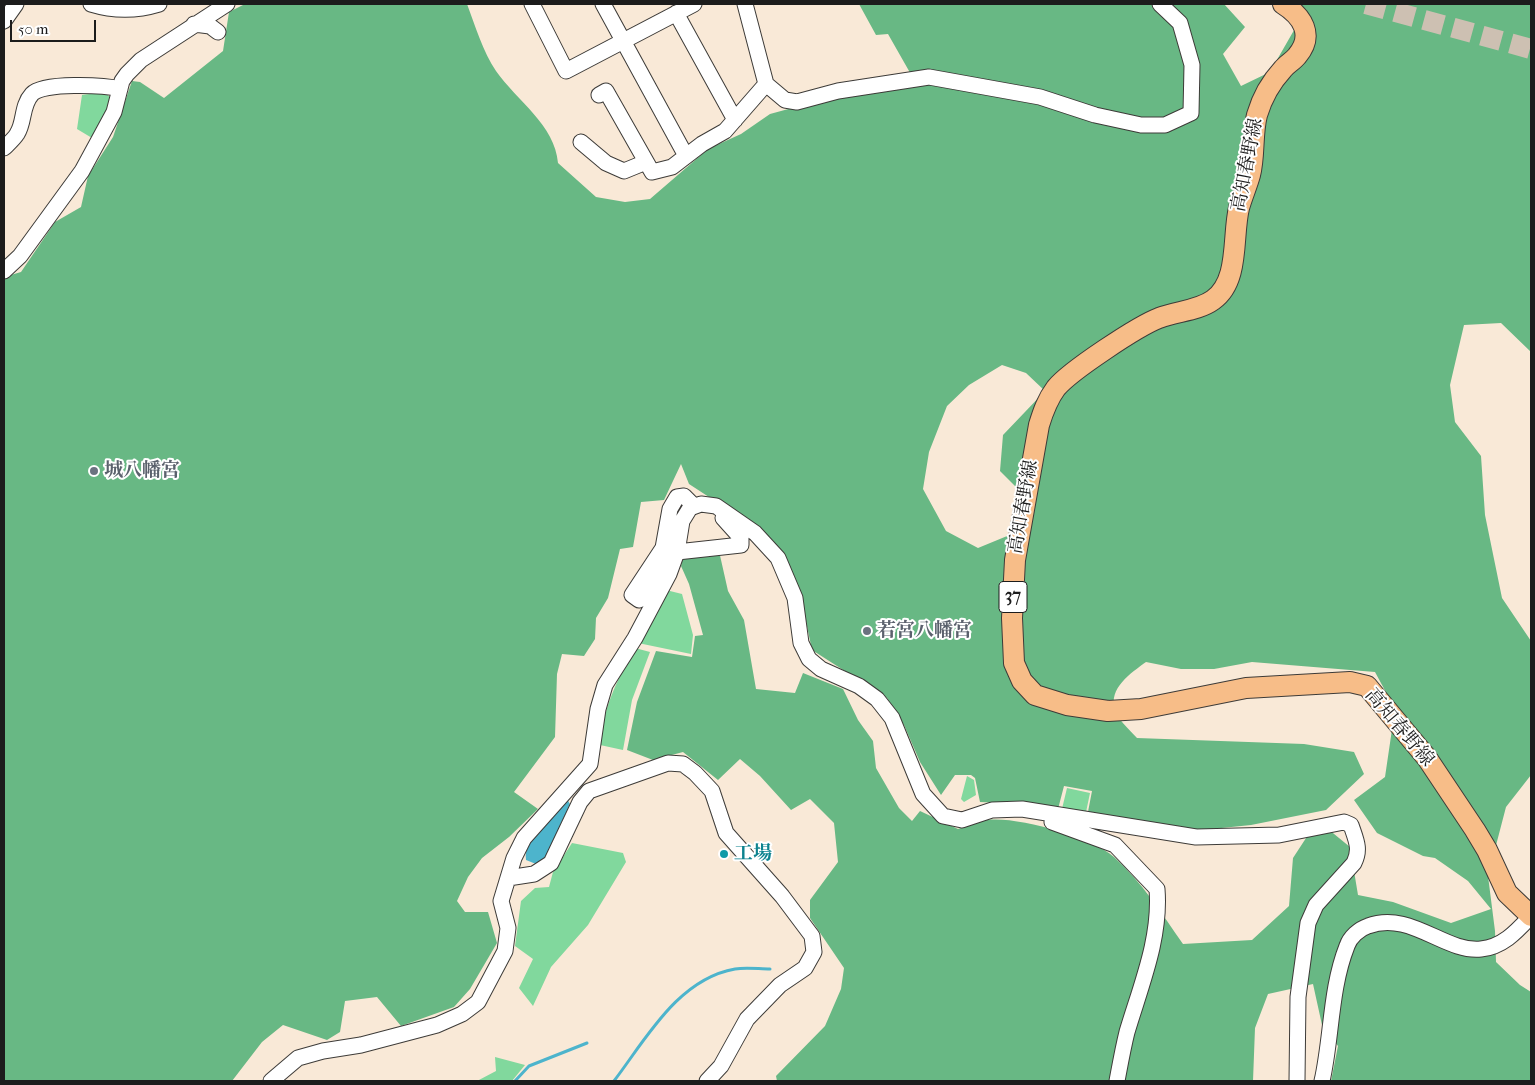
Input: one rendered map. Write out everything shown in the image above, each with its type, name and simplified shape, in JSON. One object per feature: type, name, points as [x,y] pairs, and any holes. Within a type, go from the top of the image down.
[{"type":"main road","name":"高知春野線","points":[[1283,4],[1295,12],[1305,26],[1304,41],[1298,55],[1283,69],[1265,94],[1257,116],[1250,175],[1239,208],[1230,274],[1224,289],[1213,300],[1200,306],[1157,318],[1081,366],[1057,387],[1044,406],[1015,560],[1012,618],[1014,664],[1022,681],[1036,695],[1067,705],[1108,711],[1141,709],[1246,688],[1350,682],[1368,686],[1427,758],[1488,850],[1507,893],[1531,916]]},
{"type":"street","points":[[4,21],[16,4]]},
{"type":"street","points":[[23,4],[30,4]]},
{"type":"street","points":[[91,4],[110,10],[137,9],[159,4]]},
{"type":"street","points":[[4,271],[20,256],[82,172],[114,112],[120,89],[133,66],[227,4]]},
{"type":"street","points":[[532,4],[566,71],[624,41],[677,9],[694,4]]},
{"type":"street","points":[[603,4],[686,156]]},
{"type":"street","points":[[745,4],[766,84],[785,100],[798,102],[838,91],[929,77],[1040,97],[1095,116],[1132,123],[1165,125],[1191,113],[1192,65],[1180,23],[1160,4]]},
{"type":"street","points":[[677,9],[735,120]]},
{"type":"street","points":[[194,24],[210,26],[218,32]]},
{"type":"street","points":[[599,95],[606,91],[652,172],[672,167],[702,144],[725,131],[766,84]]},
{"type":"street","points":[[4,148],[17,135],[24,107],[32,93],[44,88],[56,87],[110,87],[120,89]]},
{"type":"street","points":[[581,142],[606,163],[624,172],[646,162]]},
{"type":"street","points":[[684,496],[701,505],[741,538],[741,545],[676,554],[664,563],[639,600],[632,595],[663,548],[670,509],[677,497],[684,496]]},
{"type":"street","points":[[271,1081],[298,1058],[323,1051],[361,1045],[437,1025],[462,1014],[478,1002],[506,951],[509,938],[501,901],[514,858],[524,838],[590,764],[598,709],[606,685],[634,638],[676,554],[682,522],[690,508],[701,505],[716,506],[755,533],[778,558],[795,598],[801,643],[809,659],[821,669],[860,686],[877,699],[892,718],[922,794],[943,816],[962,820],[992,810],[1022,809],[1196,837],[1279,835],[1344,822],[1351,826],[1359,848],[1358,855],[1354,863],[1316,905],[1308,923],[1298,997],[1296,1081]]},
{"type":"street","points":[[508,878],[534,874],[551,863],[580,802],[589,791],[668,763],[683,764],[695,773],[712,791],[726,833],[782,896],[812,936],[814,952],[805,968],[780,985],[747,1019],[721,1066],[706,1081]]},
{"type":"street","points":[[992,810],[1057,822],[1115,845],[1158,889],[1159,913],[1144,979],[1127,1033],[1117,1081]]},
{"type":"street","points":[[1322,1081],[1337,981],[1347,944],[1360,929],[1380,924],[1406,924],[1458,945],[1480,950],[1500,944],[1531,916]]},
{"type":"green space","points":[[245,4],[467,4],[491,64],[543,125],[555,149],[558,163],[596,197],[625,202],[650,199],[708,149],[741,134],[770,114],[836,96],[917,85],[888,34],[876,35],[859,4],[1224,4],[1245,27],[1223,54],[1241,86],[1270,72],[1301,18],[1297,4],[1531,4],[1531,352],[1501,323],[1464,325],[1450,385],[1455,422],[1481,456],[1485,515],[1502,598],[1531,641],[1531,775],[1506,807],[1488,876],[1495,931],[1496,962],[1520,985],[1531,992],[1531,1081],[1331,1081],[1338,1046],[1322,1025],[1313,984],[1268,994],[1255,1028],[1253,1081],[777,1081],[776,1076],[825,1026],[841,989],[844,968],[810,918],[810,900],[838,862],[834,823],[810,799],[791,810],[760,776],[740,759],[718,780],[683,752],[653,760],[627,750],[637,702],[656,651],[692,657],[695,636],[703,635],[689,584],[681,566],[683,557],[719,551],[728,591],[744,620],[756,689],[795,693],[803,673],[843,689],[858,720],[873,741],[876,768],[899,808],[912,821],[920,811],[958,829],[987,820],[1016,821],[1072,835],[1089,842],[1114,857],[1134,877],[1183,944],[1252,940],[1289,906],[1293,858],[1308,835],[1328,829],[1350,847],[1358,895],[1393,902],[1451,923],[1491,909],[1468,881],[1435,858],[1423,856],[1377,833],[1354,800],[1385,777],[1395,709],[1375,672],[1252,662],[1214,669],[1181,669],[1146,662],[1122,682],[1115,695],[1114,702],[1117,714],[1137,738],[1304,744],[1354,752],[1364,774],[1326,810],[1251,825],[1202,830],[1153,827],[1087,817],[1092,791],[1064,786],[1058,809],[1023,804],[980,802],[975,778],[971,775],[955,775],[941,795],[920,762],[904,725],[887,698],[812,650],[800,593],[758,529],[689,484],[681,464],[664,500],[641,502],[633,547],[620,549],[608,598],[596,618],[595,639],[584,656],[562,654],[557,674],[555,737],[514,792],[538,809],[509,837],[482,858],[468,877],[457,901],[465,912],[488,912],[497,943],[470,989],[454,1007],[401,1026],[377,997],[345,1001],[340,1032],[327,1040],[283,1025],[262,1042],[232,1081],[4,1081],[4,277],[21,272],[55,222],[81,207],[88,176],[113,137],[132,81],[140,82],[164,98],[223,51],[229,12]],"holes":[[[1002,365],[1026,373],[1045,391],[1003,435],[1000,471],[1029,500],[1012,534],[978,548],[946,531],[923,489],[929,452],[947,406],[969,385]]]},
{"type":"green space","points":[[104,92],[110,97],[106,112],[92,138],[77,129],[82,95]]},
{"type":"green space","points":[[666,590],[682,594],[693,635],[691,654],[638,643]]},
{"type":"green space","points":[[635,648],[650,652],[632,700],[623,750],[600,745],[608,706],[622,671]]},
{"type":"green space","points":[[967,776],[974,780],[976,795],[964,802],[961,799]]},
{"type":"green space","points":[[1067,788],[1090,793],[1085,817],[1061,813]]},
{"type":"green space","points":[[572,843],[623,853],[626,862],[588,925],[551,967],[533,1006],[519,988],[533,959],[515,946],[521,901],[535,888],[549,887],[553,872]]},
{"type":"green space","points":[[495,1057],[525,1065],[512,1081],[477,1081],[496,1071]]},
{"type":"water","points":[[567,799],[570,804],[544,860],[536,864],[526,860],[526,851],[534,835]]},
{"type":"waterway","points":[[614,1081],[665,1013],[697,985],[715,975],[735,969],[770,969]]},
{"type":"waterway","points":[[515,1081],[529,1066],[587,1043]]},
{"type":"tunnel","points":[[1366,4],[1531,49]]},
{"type":"place","name":"城八幡宮","points":[[94,471]]},
{"type":"place","name":"若宮八幡宮","points":[[867,631]]},
{"type":"place","name":"工場","points":[[724,854]]}]
